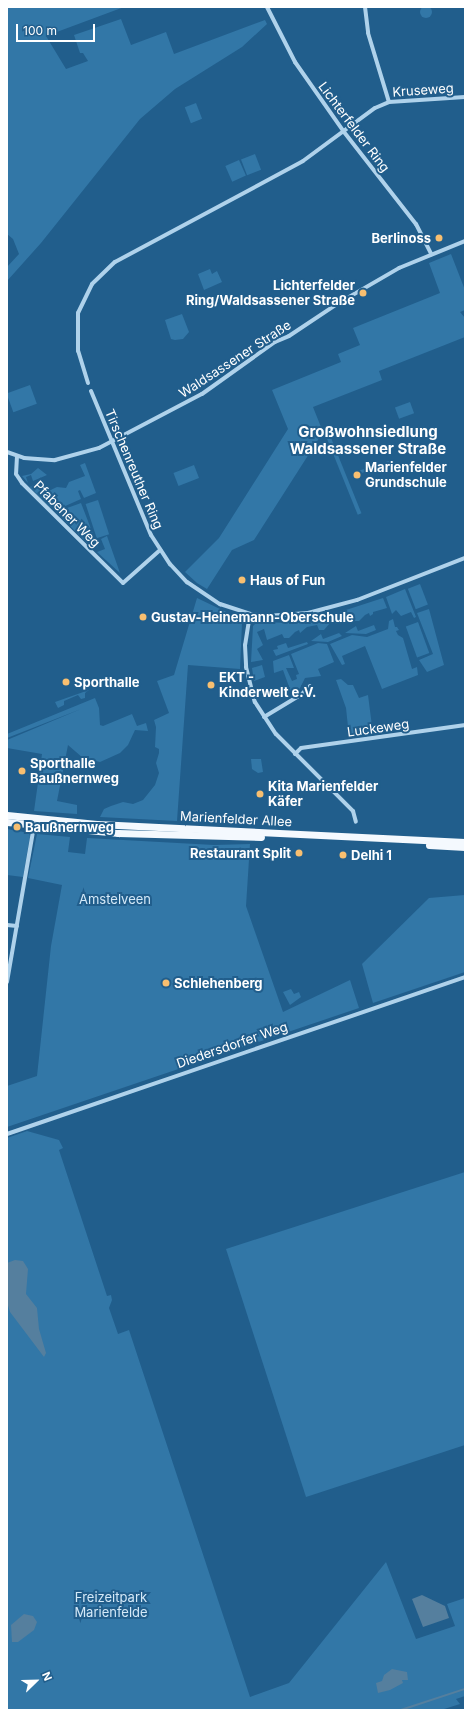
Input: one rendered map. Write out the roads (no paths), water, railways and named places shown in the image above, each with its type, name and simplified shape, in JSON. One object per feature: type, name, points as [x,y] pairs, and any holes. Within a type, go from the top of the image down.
[{"type":"main road","name":"Marienfelder Allee","points":[[7,815],[97,824],[465,842]]},
{"type":"main road","name":"Marienfelder Allee","points":[[7,822],[34,826],[175,836],[256,837],[465,847]]},
{"type":"street","name":"Lichterfelder Ring","points":[[267,7],[295,62],[344,132],[416,224],[431,254]]},
{"type":"street","points":[[365,7],[368,30],[389,102]]},
{"type":"street","name":"Kruseweg","points":[[344,132],[375,108],[389,102],[465,97]]},
{"type":"street","points":[[88,383],[78,351],[76,325],[81,303],[100,275],[130,253],[303,161],[344,132]]},
{"type":"street","name":"Waldsassener Straße","points":[[7,452],[17,456],[40,460],[61,459],[90,452],[112,442],[210,389],[275,342],[289,336],[344,300],[399,268],[465,241]]},
{"type":"street","name":"Tirschenreuther Ring","points":[[91,391],[136,506],[160,550],[177,572],[201,593],[220,604],[250,614],[291,616],[342,605],[465,558]]},
{"type":"street","name":"Pfabener Weg","points":[[17,456],[16,474],[22,483],[122,583],[160,550]]},
{"type":"street","points":[[250,614],[245,645],[246,667],[250,691],[264,717],[295,754],[354,811],[356,822]]},
{"type":"street","points":[[264,717],[302,694],[310,686]]},
{"type":"street","name":"Luckeweg","points":[[295,754],[301,748],[465,725]]},
{"type":"street","points":[[7,982],[34,826]]},
{"type":"street","points":[[7,925],[17,926]]},
{"type":"street","name":"Diedersdorfer Weg","points":[[7,1134],[278,1039],[465,977]]},
{"type":"waterway","points":[[401,1710],[465,1689]]},
{"type":"place","name":"Berlinoss","points":[[439,238]]},
{"type":"place","name":"Lichterfelder Ring/Waldsassener Straße","points":[[363,293]]},
{"type":"place","name":"Marienfelder Grundschule","points":[[357,475]]},
{"type":"place","name":"Haus of Fun","points":[[242,580]]},
{"type":"place","name":"Gustav-Heinemann-Oberschule","points":[[143,617]]},
{"type":"place","name":"Sporthalle","points":[[66,682]]},
{"type":"place","name":"EKT - Kinderwelt e.V.","points":[[211,685]]},
{"type":"place","name":"Sporthalle Baußnernweg","points":[[22,771]]},
{"type":"place","name":"Kita Marienfelder Käfer","points":[[260,794]]},
{"type":"place","name":"Baußnernweg","points":[[17,827]]},
{"type":"place","name":"Restaurant Split","points":[[299,853]]},
{"type":"place","name":"Delhi 1","points":[[343,855]]},
{"type":"place","name":"Schlehenberg","points":[[166,983]]},
{"type":"district","name":"Großwohnsiedlung Waldsassener Straße","points":[[368,440]]},
{"type":"park label","name":"Amstelveen","points":[[115,899]]},
{"type":"park label","name":"Freizeitpark Marienfelde","points":[[111,1606]]}]
